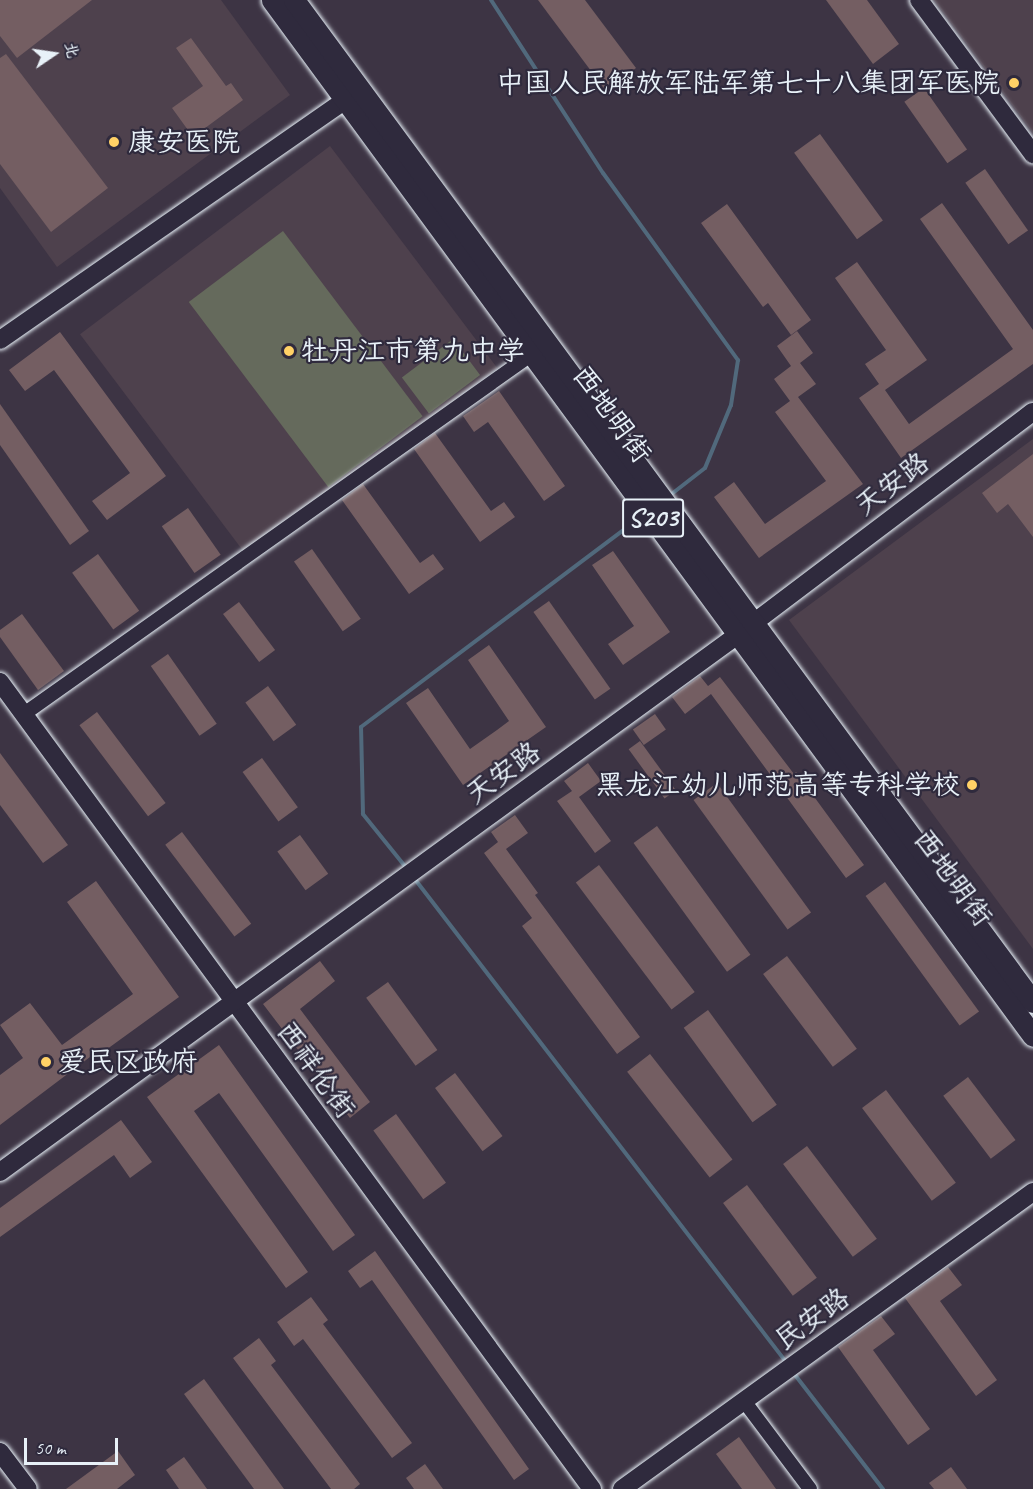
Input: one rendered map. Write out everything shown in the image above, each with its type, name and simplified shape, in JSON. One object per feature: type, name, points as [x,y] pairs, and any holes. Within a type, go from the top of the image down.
[{"type":"main road","name":"西地明街","points":[[272,0],[353,95],[746,628],[1033,1036]]},
{"type":"main road","name":"西地明街","points":[[294,0],[353,95],[532,354],[1033,1002]]},
{"type":"street","points":[[919,0],[1033,154]]},
{"type":"street","points":[[0,340],[353,95]]},
{"type":"street","points":[[24,714],[532,354]]},
{"type":"street","name":"天安路","points":[[0,1172],[234,1004],[746,628],[1033,412]]},
{"type":"street","name":"西祥伦街","points":[[0,682],[592,1489]]},
{"type":"street","name":"民安路","points":[[622,1489],[1033,1192]]},
{"type":"street","points":[[744,1401],[810,1489]]},
{"type":"street","points":[[0,1452],[28,1489]]},
{"type":"shaded area","name":"康安医院","points":[[0,0],[221,0],[290,95],[57,267],[0,188]]},
{"type":"shaded area","name":"中国人民解放军陆军第七十八集团军医院","points":[[934,0],[1033,0],[1033,133],[958,32]]},
{"type":"shaded area","name":"牡丹江市第九中学","points":[[330,146],[497,368],[247,556],[80,334]]},
{"type":"shaded area","name":"黑龙江幼儿师范高等专科学校","points":[[1033,439],[1033,949],[789,620]]},
{"type":"green space","points":[[283,231],[423,416],[328,487],[189,302]]},
{"type":"green space","points":[[453,339],[480,375],[429,413],[402,378]]},
{"type":"building","points":[[0,0],[92,0],[17,58],[0,36]]},
{"type":"building","points":[[538,0],[585,0],[636,68],[606,91]]},
{"type":"building","points":[[826,0],[867,0],[899,44],[873,64]]},
{"type":"building","points":[[191,38],[226,86],[231,83],[243,100],[193,137],[172,108],[203,86],[176,48]]},
{"type":"building","points":[[6,54],[108,188],[51,232],[0,164],[0,58]]},
{"type":"building","points":[[924,88],[967,149],[947,163],[904,102]]},
{"type":"building","points":[[820,134],[883,221],[857,239],[794,153]]},
{"type":"building","points":[[985,169],[1028,230],[1008,244],[965,183]]},
{"type":"building","points":[[942,203],[1033,330],[1033,364],[901,458],[859,398],[879,384],[865,364],[886,350],[835,278],[857,262],[927,360],[885,390],[909,424],[1013,349],[920,219]]},
{"type":"building","points":[[727,204],[811,320],[791,335],[768,303],[763,307],[701,223]]},
{"type":"building","points":[[797,331],[813,353],[800,363],[816,384],[798,397],[863,484],[759,558],[714,497],[734,482],[765,524],[826,481],[775,412],[790,401],[774,379],[791,366],[777,346]]},
{"type":"building","points":[[60,332],[166,476],[107,520],[92,501],[130,473],[54,370],[25,391],[9,370]]},
{"type":"building","points":[[499,391],[565,486],[544,501],[488,422],[474,432],[463,416]]},
{"type":"building","points":[[0,404],[89,531],[70,545],[0,445]]},
{"type":"building","points":[[435,433],[491,511],[504,502],[515,517],[480,542],[414,449]]},
{"type":"building","points":[[1033,454],[1033,537],[1008,504],[997,513],[982,493]]},
{"type":"building","points":[[363,484],[420,563],[433,554],[444,569],[409,594],[342,500]]},
{"type":"building","points":[[188,508],[221,555],[194,573],[162,526]]},
{"type":"building","points":[[312,549],[361,619],[343,631],[294,562]]},
{"type":"building","points":[[613,551],[670,632],[623,665],[608,644],[634,626],[592,565]]},
{"type":"building","points":[[98,554],[139,611],[113,629],[72,573]]},
{"type":"building","points":[[549,601],[610,689],[595,700],[533,612]]},
{"type":"building","points":[[239,602],[275,650],[259,662],[223,614]]},
{"type":"building","points":[[22,614],[64,671],[38,690],[0,637],[0,630]]},
{"type":"building","points":[[489,645],[546,727],[463,785],[406,703],[428,688],[470,749],[509,721],[468,660]]},
{"type":"building","points":[[168,654],[217,724],[200,736],[151,666]]},
{"type":"building","points":[[700,676],[708,686],[720,677],[794,774],[796,772],[864,865],[846,878],[711,694],[685,714],[672,697]]},
{"type":"building","points":[[268,686],[296,725],[274,741],[245,702]]},
{"type":"building","points":[[97,712],[166,803],[148,816],[79,725]]},
{"type":"building","points":[[655,714],[666,730],[644,745],[633,729]]},
{"type":"building","points":[[640,741],[676,790],[665,799],[629,749]]},
{"type":"building","points":[[0,753],[68,845],[43,863],[0,805]]},
{"type":"building","points":[[262,758],[298,807],[278,821],[243,772]]},
{"type":"building","points":[[588,763],[601,781],[579,797],[611,841],[595,853],[557,801],[572,791],[564,781]]},
{"type":"building","points":[[717,783],[811,912],[788,929],[694,800]]},
{"type":"building","points":[[515,815],[528,833],[506,849],[538,893],[535,895],[640,1037],[617,1054],[522,926],[532,918],[484,853],[498,842],[491,832]]},
{"type":"building","points":[[657,826],[750,955],[727,972],[634,843]]},
{"type":"building","points":[[182,832],[251,924],[234,936],[165,845]]},
{"type":"building","points":[[300,835],[328,874],[306,890],[277,851]]},
{"type":"building","points":[[599,865],[695,992],[672,1009],[576,882]]},
{"type":"building","points":[[96,881],[179,997],[92,1060],[90,1057],[0,1125],[0,1075],[23,1058],[0,1025],[30,1003],[62,1045],[133,994],[67,902]]},
{"type":"building","points":[[885,882],[979,1011],[960,1026],[866,896]]},
{"type":"building","points":[[787,956],[857,1049],[833,1067],[763,974]]},
{"type":"building","points":[[320,961],[335,981],[300,1009],[370,1102],[350,1118],[263,1004]]},
{"type":"building","points":[[388,982],[437,1050],[416,1066],[366,998]]},
{"type":"building","points":[[708,1010],[777,1105],[753,1122],[684,1028]]},
{"type":"building","points":[[219,1045],[355,1235],[333,1251],[219,1093],[194,1111],[308,1272],[286,1288],[147,1097]]},
{"type":"building","points":[[650,1054],[732,1160],[710,1177],[627,1072]]},
{"type":"building","points":[[455,1073],[503,1136],[483,1151],[435,1088]]},
{"type":"building","points":[[968,1077],[1016,1140],[991,1159],[943,1096]]},
{"type":"building","points":[[886,1090],[956,1183],[932,1201],[862,1108]]},
{"type":"building","points":[[396,1114],[446,1183],[423,1199],[373,1130]]},
{"type":"building","points":[[121,1120],[152,1162],[130,1178],[114,1155],[0,1237],[0,1208]]},
{"type":"building","points":[[807,1146],[877,1239],[853,1257],[783,1164]]},
{"type":"building","points":[[747,1185],[817,1278],[793,1296],[723,1203]]},
{"type":"building","points":[[375,1251],[529,1469],[514,1480],[372,1280],[360,1288],[348,1271]]},
{"type":"building","points":[[948,1267],[962,1285],[940,1301],[997,1380],[976,1396],[905,1298]]},
{"type":"building","points":[[311,1297],[328,1320],[323,1324],[412,1443],[392,1458],[303,1339],[294,1346],[277,1322]]},
{"type":"building","points":[[881,1316],[895,1334],[873,1350],[930,1429],[908,1445],[838,1347]]},
{"type":"building","points":[[259,1338],[276,1361],[271,1365],[360,1484],[354,1489],[331,1489],[233,1358]]},
{"type":"building","points":[[204,1379],[284,1489],[254,1489],[184,1394]]},
{"type":"building","points":[[739,1437],[776,1489],[742,1489],[716,1454]]},
{"type":"building","points":[[118,1451],[135,1475],[117,1489],[66,1489]]},
{"type":"building","points":[[184,1457],[207,1489],[179,1489],[166,1470]]},
{"type":"building","points":[[425,1464],[443,1489],[414,1489],[406,1478]]},
{"type":"building","points":[[951,1467],[967,1489],[934,1489],[929,1483]]},
{"type":"waterway","points":[[491,0],[603,173],[738,360],[731,405],[705,468],[669,496]]},
{"type":"waterway","points":[[408,870],[363,814],[361,727],[643,515]]},
{"type":"waterway","points":[[414,878],[786,1362]]},
{"type":"waterway","points":[[792,1371],[883,1489]]},
{"type":"place","name":"中国人民解放军陆军第七十八集团军医院","points":[[1014,83]]},
{"type":"place","name":"康安医院","points":[[114,142]]},
{"type":"place","name":"牡丹江市第九中学","points":[[289,351]]},
{"type":"place","name":"黑龙江幼儿师范高等专科学校","points":[[972,785]]},
{"type":"place","name":"爱民区政府","points":[[46,1062]]}]
